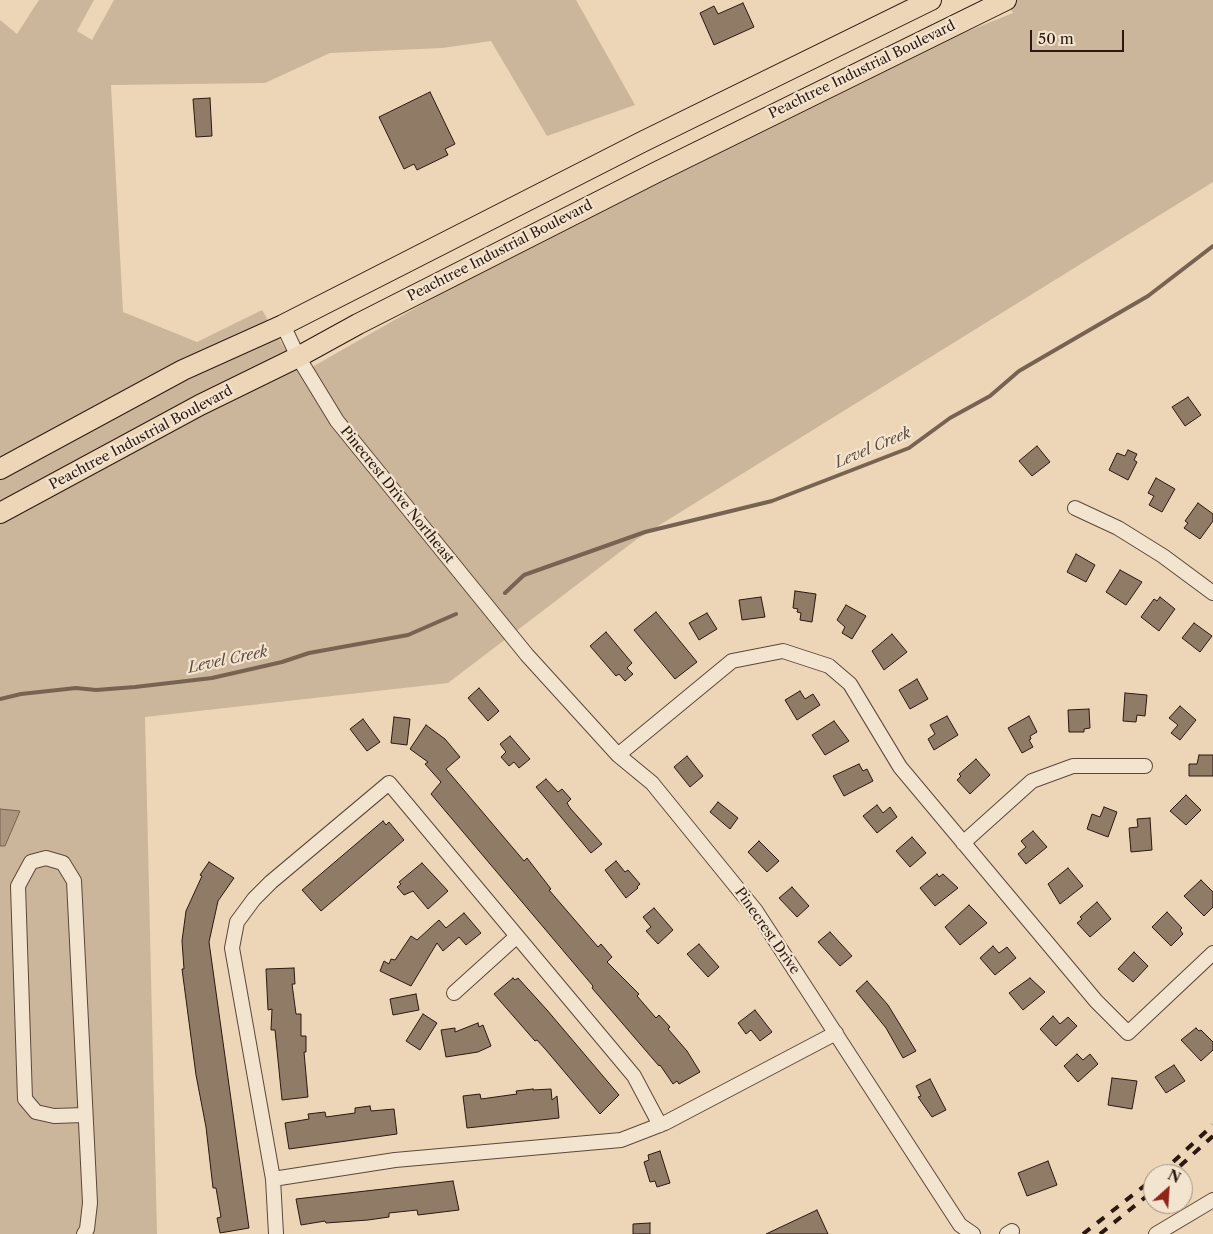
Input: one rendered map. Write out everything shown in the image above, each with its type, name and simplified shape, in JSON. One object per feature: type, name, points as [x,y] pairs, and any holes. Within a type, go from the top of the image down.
[{"type":"highway","points":[[0,468],[183,370],[283,325],[634,146],[932,0]]},
{"type":"highway","name":"Peachtree Industrial Boulevard","points":[[0,513],[200,405],[996,2]]},
{"type":"street","name":"Pinecrest Drive Northeast","points":[[283,325],[298,357],[337,421],[528,655]]},
{"type":"street","points":[[1075,508],[1118,528],[1163,556],[1213,593]]},
{"type":"street","points":[[618,755],[732,661],[783,651],[829,666],[850,684],[900,768],[1096,1001],[1128,1033],[1213,953]]},
{"type":"street","name":"Pinecrest Drive","points":[[528,655],[618,755],[652,783],[756,911],[960,1225],[973,1234]]},
{"type":"street","points":[[963,842],[1032,781],[1073,766],[1145,766]]},
{"type":"street","points":[[276,1234],[273,1179],[232,948],[237,922],[254,899],[271,882],[389,783],[634,1076],[660,1125]]},
{"type":"street","points":[[84,1234],[87,1229],[90,1203],[74,881],[63,863],[46,858],[30,862],[18,886],[25,1099],[36,1112],[54,1116],[85,1115]]},
{"type":"street","points":[[454,993],[516,937]]},
{"type":"street","points":[[273,1179],[394,1160],[621,1140],[660,1125],[836,1034]]},
{"type":"street","points":[[1156,1234],[1213,1200]]},
{"type":"shaded area","points":[[39,0],[94,0],[77,31],[92,40],[114,0],[576,0],[635,105],[547,136],[491,41],[442,48],[330,53],[265,83],[111,85],[123,312],[197,342],[262,310],[300,374],[489,266],[799,99],[1013,13],[1005,0],[1213,0],[1213,182],[637,539],[448,683],[145,717],[157,1234],[0,1234],[0,20],[17,34]]},
{"type":"shaded area","points":[[0,809],[20,811],[5,846],[0,846]]},
{"type":"building","points":[[743,3],[754,27],[714,45],[700,13],[714,6],[718,14]]},
{"type":"building","points":[[430,92],[455,144],[445,149],[448,155],[417,170],[414,164],[404,169],[379,117]]},
{"type":"building","points":[[210,98],[212,136],[196,137],[193,99]]},
{"type":"building","points":[[1188,397],[1201,415],[1185,426],[1172,407]]},
{"type":"building","points":[[1037,446],[1050,462],[1032,476],[1019,461]]},
{"type":"building","points":[[1128,450],[1137,454],[1134,460],[1137,462],[1128,480],[1109,470],[1117,453],[1125,456]]},
{"type":"building","points":[[1156,478],[1175,489],[1162,512],[1149,505],[1154,496],[1148,493]]},
{"type":"building","points":[[1198,503],[1213,514],[1213,521],[1200,539],[1184,528],[1188,523],[1185,521]]},
{"type":"building","points":[[1076,554],[1095,565],[1086,582],[1067,572]]},
{"type":"building","points":[[1120,570],[1142,582],[1126,605],[1106,592]]},
{"type":"building","points":[[795,591],[816,594],[812,622],[800,620],[801,613],[797,612],[798,609],[793,608]]},
{"type":"building","points":[[761,597],[765,617],[742,620],[739,600]]},
{"type":"building","points":[[1160,597],[1175,609],[1159,631],[1141,617],[1154,599],[1157,601]]},
{"type":"building","points":[[846,605],[866,616],[852,639],[842,633],[845,627],[837,620]]},
{"type":"building","points":[[656,612],[697,662],[675,679],[634,630]]},
{"type":"building","points":[[707,613],[717,629],[699,640],[689,623]]},
{"type":"building","points":[[1194,623],[1212,636],[1200,652],[1182,638]]},
{"type":"building","points":[[606,632],[632,663],[627,668],[633,674],[625,681],[619,674],[616,676],[590,646]]},
{"type":"building","points":[[892,634],[907,652],[884,670],[872,651]]},
{"type":"building","points":[[917,679],[928,699],[910,709],[899,690]]},
{"type":"building","points":[[479,688],[499,711],[488,721],[468,698]]},
{"type":"building","points":[[800,691],[805,699],[813,694],[820,705],[797,720],[785,700]]},
{"type":"building","points":[[1125,693],[1147,695],[1145,716],[1137,715],[1136,722],[1123,721]]},
{"type":"building","points":[[1180,706],[1196,720],[1180,740],[1171,733],[1178,725],[1169,718]]},
{"type":"building","points":[[1089,709],[1090,728],[1084,729],[1084,732],[1069,732],[1068,710]]},
{"type":"building","points":[[947,716],[958,735],[934,750],[928,739],[935,734],[930,725]]},
{"type":"building","points":[[1029,716],[1037,732],[1030,736],[1031,739],[1029,740],[1033,747],[1022,753],[1008,728]]},
{"type":"building","points":[[394,717],[410,719],[407,745],[391,743]]},
{"type":"building","points":[[363,719],[380,742],[367,751],[350,729]]},
{"type":"building","points":[[834,721],[849,741],[825,755],[812,735]]},
{"type":"building","points":[[426,725],[445,739],[460,757],[446,769],[524,861],[527,858],[551,889],[549,890],[598,947],[601,944],[612,957],[607,962],[639,994],[637,996],[656,1018],[659,1015],[670,1027],[668,1029],[687,1051],[700,1072],[679,1084],[677,1081],[673,1084],[660,1065],[592,988],[593,986],[431,794],[441,782],[425,764],[428,762],[410,749]]},
{"type":"building","points":[[510,736],[530,759],[519,768],[514,762],[509,766],[501,757],[506,752],[500,744]]},
{"type":"building","points":[[1199,755],[1213,755],[1213,776],[1189,776],[1189,764],[1197,764]]},
{"type":"building","points":[[687,756],[703,776],[690,787],[674,767]]},
{"type":"building","points":[[976,759],[990,775],[970,794],[957,780],[961,776],[959,774]]},
{"type":"building","points":[[859,764],[863,771],[867,769],[873,781],[844,796],[833,776]]},
{"type":"building","points":[[546,779],[558,792],[562,789],[571,799],[567,803],[570,808],[602,844],[591,853],[536,787]]},
{"type":"building","points":[[1186,795],[1201,810],[1186,825],[1170,811]]},
{"type":"building","points":[[718,802],[738,818],[730,829],[710,812]]},
{"type":"building","points":[[877,805],[883,813],[890,807],[897,817],[877,833],[863,816]]},
{"type":"building","points":[[1104,807],[1117,812],[1108,837],[1087,829],[1092,814],[1100,817]]},
{"type":"building","points":[[1150,818],[1152,850],[1131,852],[1129,828],[1138,827],[1137,819]]},
{"type":"building","points":[[383,821],[386,825],[389,822],[404,840],[321,911],[302,890]]},
{"type":"building","points":[[1033,831],[1047,847],[1026,864],[1018,854],[1026,847],[1021,841]]},
{"type":"building","points":[[912,837],[926,853],[910,867],[896,851]]},
{"type":"building","points":[[759,841],[779,861],[767,872],[748,852]]},
{"type":"building","points":[[616,861],[625,872],[628,870],[640,884],[626,898],[605,870]]},
{"type":"building","points":[[209,862],[234,878],[218,901],[209,942],[249,1228],[220,1233],[217,1218],[221,1217],[216,1188],[213,1188],[206,1127],[196,1075],[182,969],[184,969],[182,941],[186,911],[202,876],[200,875]]},
{"type":"building","points":[[422,863],[448,891],[428,909],[413,891],[404,895],[397,887],[401,884],[399,882]]},
{"type":"building","points":[[1068,868],[1083,886],[1060,904],[1048,884]]},
{"type":"building","points":[[937,874],[939,877],[943,874],[958,888],[935,906],[920,888]]},
{"type":"building","points":[[1201,880],[1213,892],[1213,907],[1204,916],[1184,896]]},
{"type":"building","points":[[792,887],[809,906],[797,917],[779,898]]},
{"type":"building","points":[[1097,902],[1111,919],[1090,937],[1077,923],[1082,919],[1080,917]]},
{"type":"building","points":[[969,905],[987,923],[960,945],[945,927]]},
{"type":"building","points":[[654,908],[673,930],[658,944],[646,931],[651,927],[643,917]]},
{"type":"building","points":[[1167,912],[1182,928],[1180,930],[1183,934],[1171,946],[1152,927]]},
{"type":"building","points":[[464,913],[481,933],[466,945],[459,937],[443,951],[437,943],[411,986],[380,971],[384,961],[389,964],[391,959],[395,960],[411,936],[417,940],[439,920],[446,928]]},
{"type":"building","points":[[830,932],[852,956],[840,966],[818,942]]},
{"type":"building","points":[[699,944],[719,967],[708,977],[687,954]]},
{"type":"building","points":[[993,946],[999,953],[1007,947],[1016,958],[995,975],[980,958]]},
{"type":"building","points":[[1134,952],[1148,966],[1133,982],[1118,969]]},
{"type":"building","points":[[294,968],[295,984],[292,984],[296,1014],[301,1014],[301,1036],[306,1036],[306,1052],[304,1052],[308,1097],[282,1100],[275,1030],[271,1030],[272,1009],[268,1010],[266,969]]},
{"type":"building","points":[[513,978],[515,980],[518,978],[547,1010],[619,1095],[600,1114],[546,1050],[537,1040],[535,1041],[494,994]]},
{"type":"building","points":[[1030,978],[1045,992],[1023,1010],[1009,993]]},
{"type":"building","points":[[867,981],[888,1005],[916,1051],[903,1058],[886,1028],[856,991]]},
{"type":"building","points":[[416,994],[419,1010],[393,1015],[390,999]]},
{"type":"building","points":[[755,1010],[772,1032],[760,1041],[751,1030],[746,1034],[738,1023]]},
{"type":"building","points":[[423,1014],[437,1023],[420,1050],[406,1041]]},
{"type":"building","points":[[1053,1016],[1060,1024],[1068,1017],[1077,1026],[1056,1046],[1040,1029]]},
{"type":"building","points":[[478,1023],[479,1027],[483,1025],[491,1046],[478,1052],[446,1057],[441,1030],[455,1028],[455,1032]]},
{"type":"building","points":[[1196,1028],[1199,1031],[1201,1030],[1213,1042],[1213,1050],[1201,1061],[1181,1040]]},
{"type":"building","points":[[1077,1054],[1083,1060],[1090,1054],[1098,1064],[1078,1082],[1064,1066]]},
{"type":"building","points":[[1174,1065],[1185,1081],[1166,1093],[1155,1077]]},
{"type":"building","points":[[1112,1078],[1137,1081],[1132,1109],[1108,1105]]},
{"type":"building","points":[[930,1079],[946,1110],[932,1117],[918,1097],[921,1096],[916,1086]]},
{"type":"building","points":[[551,1089],[552,1100],[557,1096],[559,1118],[467,1128],[463,1096],[480,1094],[481,1099],[517,1094],[516,1091]]},
{"type":"building","points":[[370,1106],[371,1111],[394,1109],[397,1134],[289,1149],[285,1123],[309,1119],[308,1114],[325,1112],[326,1117],[355,1113],[355,1108]]},
{"type":"building","points":[[660,1151],[670,1183],[657,1187],[655,1181],[650,1182],[644,1162],[649,1160],[648,1155]]},
{"type":"building","points":[[1048,1161],[1057,1185],[1027,1196],[1018,1173]]},
{"type":"building","points":[[453,1181],[459,1210],[418,1215],[417,1210],[389,1213],[389,1217],[368,1220],[326,1223],[325,1221],[301,1225],[296,1199]]},
{"type":"building","points":[[817,1210],[828,1234],[766,1234]]},
{"type":"building","points":[[650,1223],[650,1234],[633,1234],[633,1224]]},
{"type":"waterway","name":"Level Creek","points":[[505,593],[524,575],[645,532],[772,501],[909,448],[950,418],[990,396],[1019,371],[1148,296],[1213,246]]},
{"type":"waterway","name":"Level Creek","points":[[0,699],[21,694],[76,688],[96,690],[212,678],[282,662],[309,653],[408,635],[456,614]]},
{"type":"railway","points":[[1171,1164],[1213,1125]]},
{"type":"railway","points":[[1182,1164],[1213,1136]]},
{"type":"railway","points":[[1083,1234],[1143,1187]]},
{"type":"railway","points":[[1100,1234],[1143,1199]]}]
